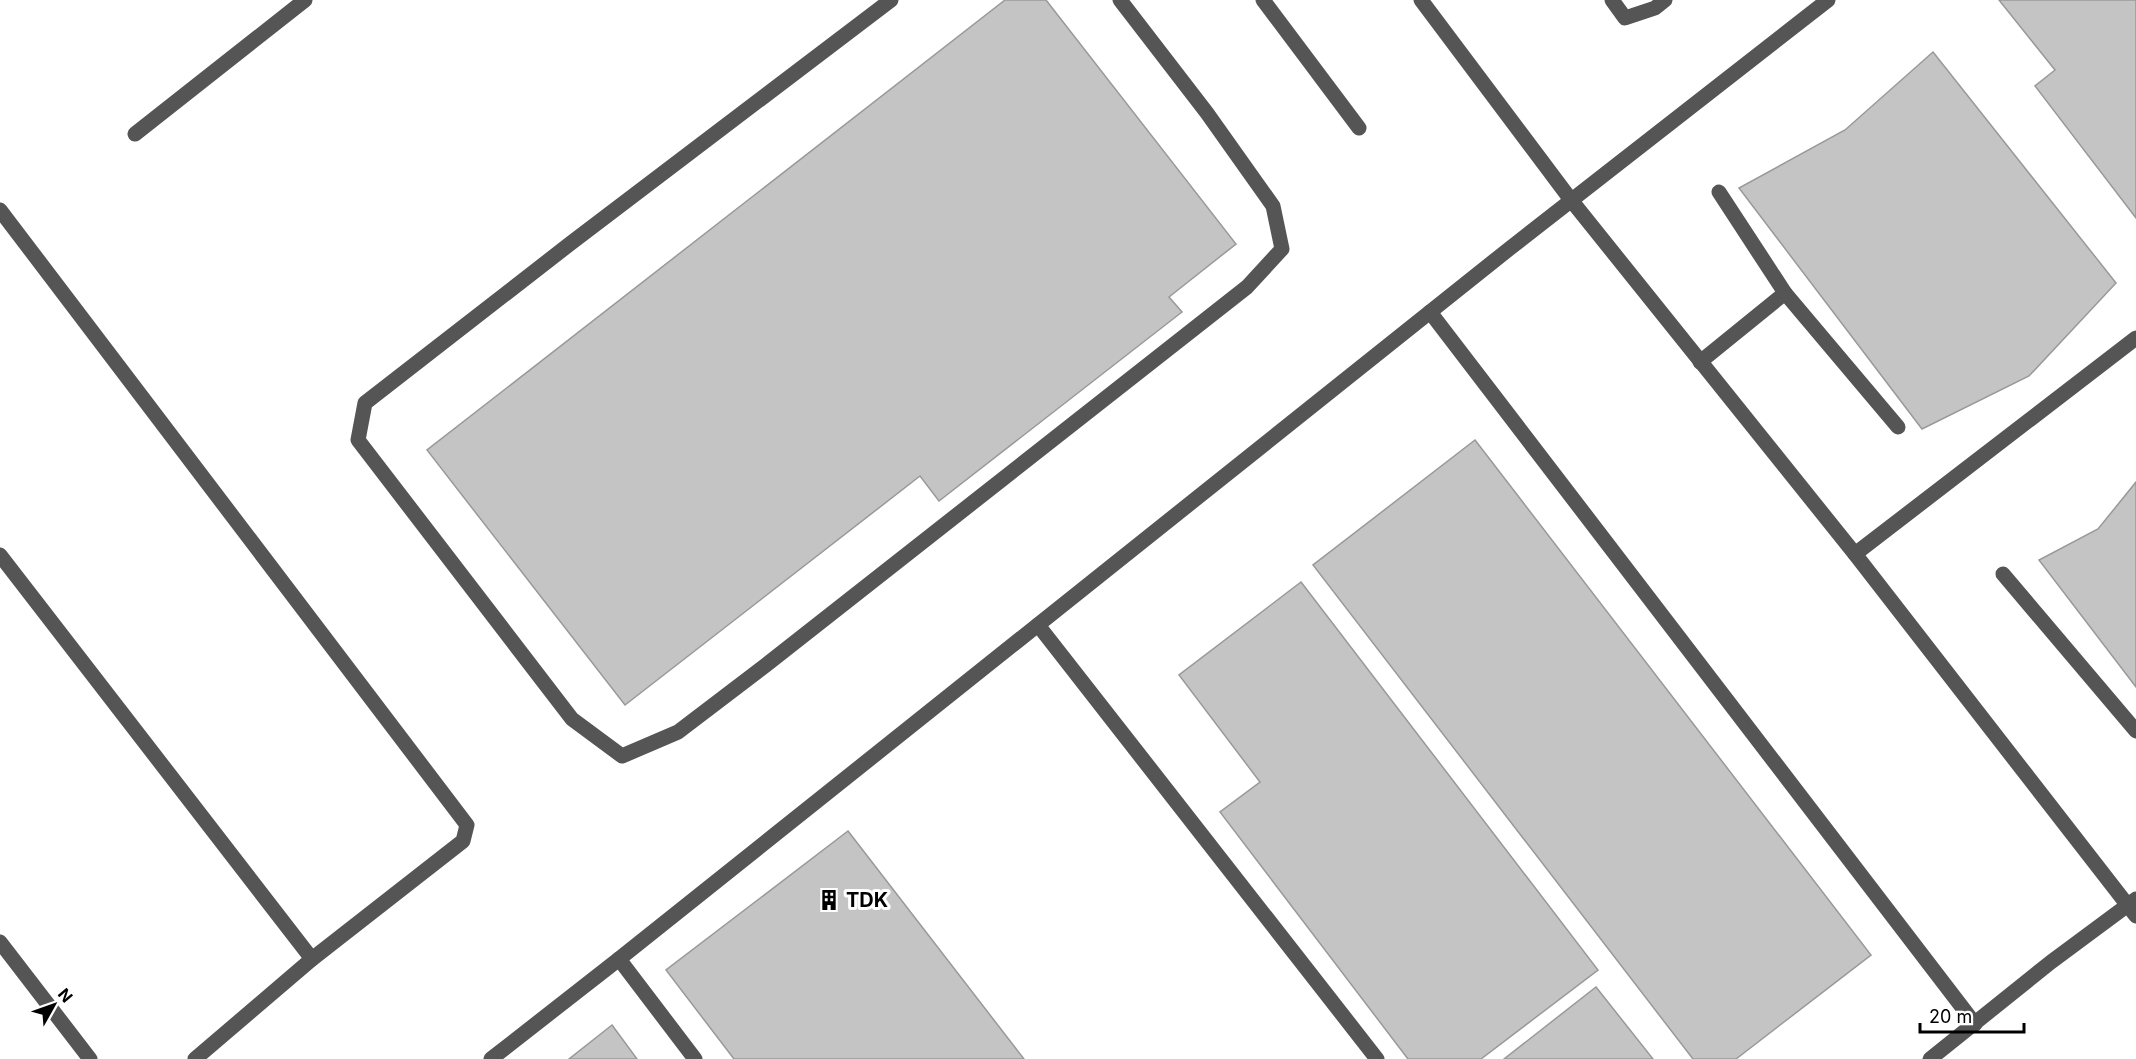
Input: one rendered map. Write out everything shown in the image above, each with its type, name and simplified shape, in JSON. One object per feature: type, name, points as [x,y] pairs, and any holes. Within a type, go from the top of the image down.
[{"type":"street","points":[[135,134],[305,0]]},
{"type":"street","points":[[891,0],[365,403],[358,440],[572,719],[622,756],[678,732],[766,665],[1238,293],[1282,249],[1273,206],[1207,113],[1120,0]]},
{"type":"street","points":[[1263,0],[1359,128]]},
{"type":"street","points":[[1421,0],[1571,200],[1855,554],[2133,907],[2051,962],[1930,1059]]},
{"type":"street","points":[[1612,0],[1625,18],[1655,8],[1665,0]]},
{"type":"street","points":[[491,1059],[1571,200],[1828,0]]},
{"type":"street","points":[[1719,192],[1785,293],[1898,427]]},
{"type":"street","points":[[0,210],[467,825],[463,841],[312,959],[195,1059]]},
{"type":"street","points":[[1700,362],[1785,293]]},
{"type":"street","points":[[1430,312],[1975,1024]]},
{"type":"street","points":[[1855,554],[2136,338]]},
{"type":"street","points":[[0,555],[312,959]]},
{"type":"street","points":[[2003,574],[2136,731]]},
{"type":"street","points":[[1038,625],[1377,1059]]},
{"type":"street","points":[[0,942],[90,1059]]},
{"type":"street","points":[[619,959],[695,1059]]},
{"type":"building","points":[[1005,0],[1046,0],[1236,244],[1169,297],[1182,312],[939,501],[920,476],[625,705],[427,450]]},
{"type":"building","points":[[1999,0],[2136,0],[2136,218],[2035,86],[2055,70]]},
{"type":"building","points":[[1933,52],[2116,283],[2029,376],[1922,429],[1739,188],[1845,130]]},
{"type":"building","points":[[1475,440],[1871,955],[1736,1059],[1693,1059],[1313,565]]},
{"type":"building","points":[[2136,482],[2136,687],[2039,560],[2098,529]]},
{"type":"building","points":[[1301,582],[1598,970],[1481,1059],[1408,1059],[1220,812],[1260,782],[1179,675]]},
{"type":"building","name":"TDK","points":[[848,831],[1024,1059],[734,1059],[666,970]]},
{"type":"building","points":[[1596,987],[1653,1059],[1504,1059]]},
{"type":"building","points":[[612,1025],[637,1059],[569,1059]]},
{"type":"place","name":"TDK","points":[[829,900]]}]
